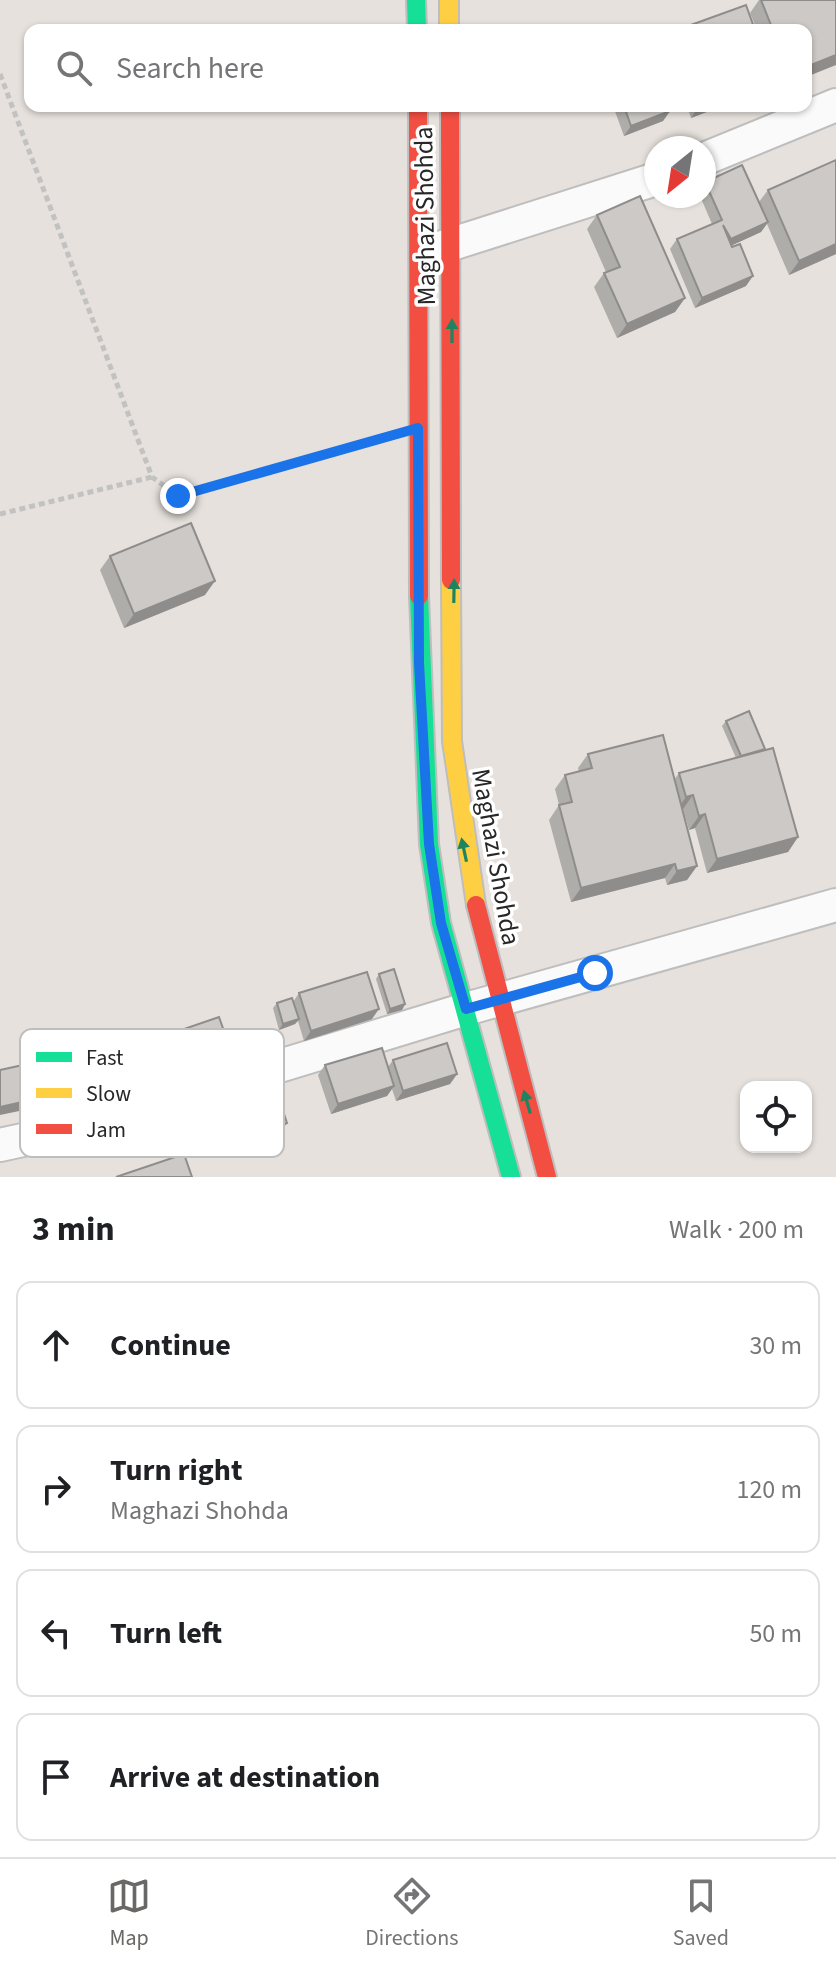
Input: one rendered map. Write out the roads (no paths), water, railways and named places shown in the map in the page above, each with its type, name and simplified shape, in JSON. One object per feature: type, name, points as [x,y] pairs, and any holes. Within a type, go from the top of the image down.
[{"type":"street","points":[[416,0],[417,24]]},
{"type":"street","points":[[449,0],[449,24]]},
{"type":"street","points":[[716,154],[836,105]]},
{"type":"street","name":"Maghazi Shohda","points":[[418,112],[419,663],[429,844],[441,923],[481,1005],[547,1177]]},
{"type":"street","name":"Maghazi Shohda","points":[[450,112],[453,756],[457,814],[481,1005],[511,1177]]},
{"type":"street","points":[[420,254],[644,183]]},
{"type":"street","points":[[284,1065],[481,1005],[836,905]]},
{"type":"street","points":[[0,1145],[20,1141]]}]
